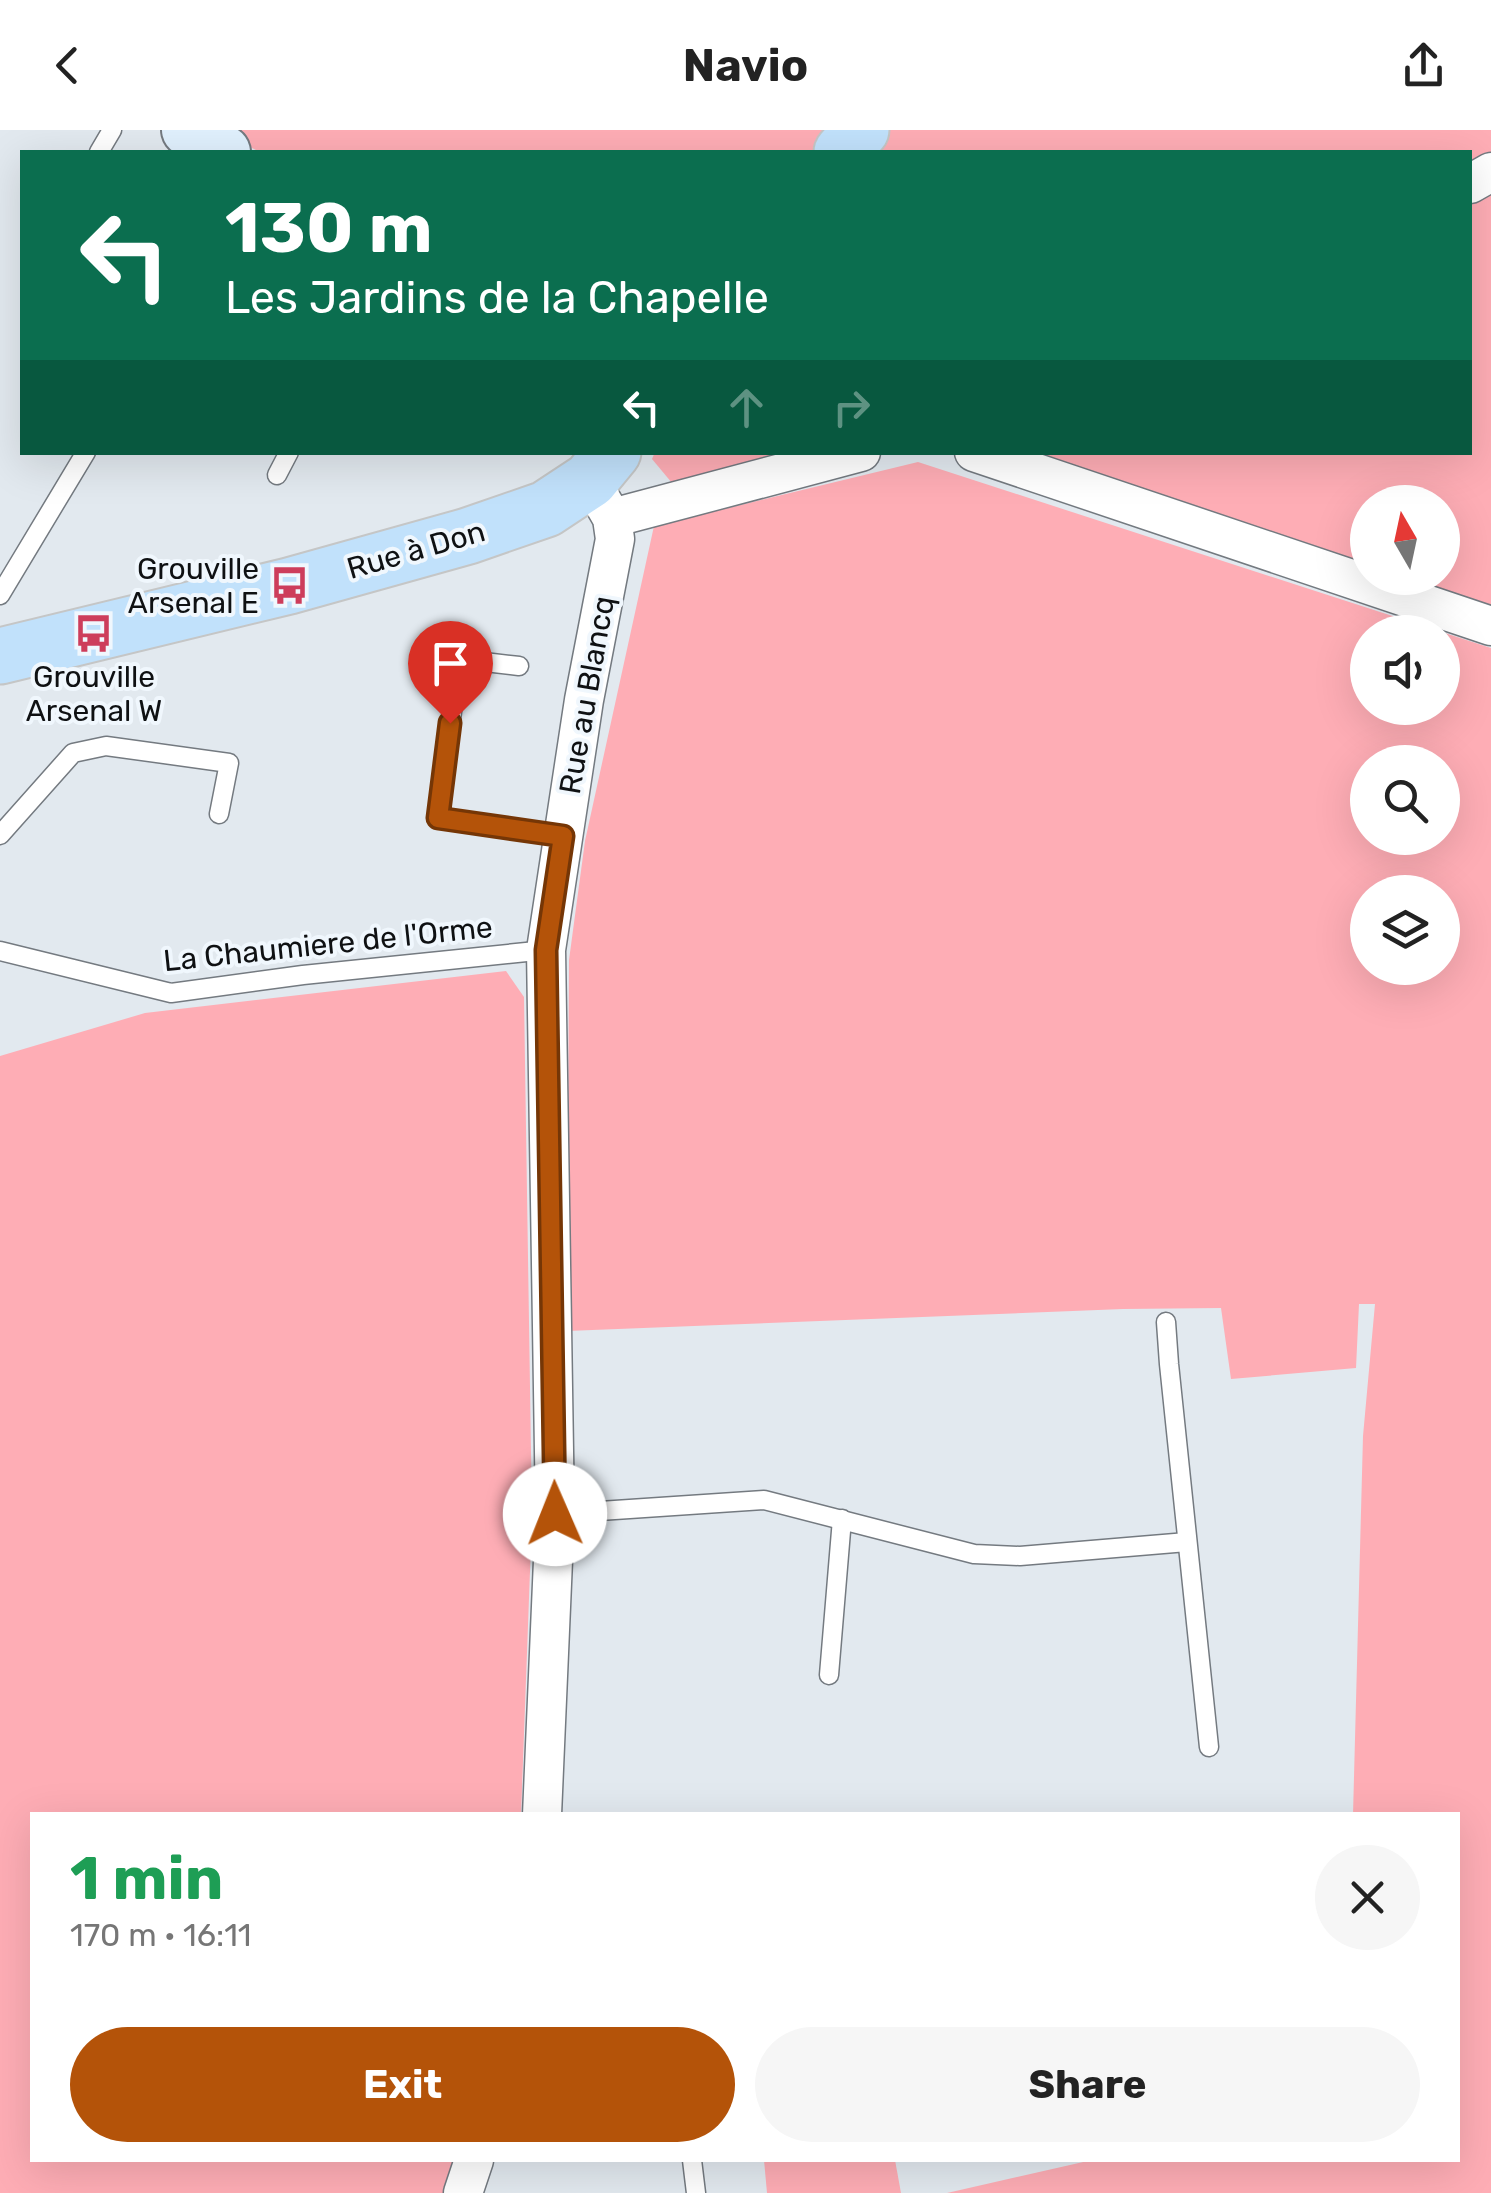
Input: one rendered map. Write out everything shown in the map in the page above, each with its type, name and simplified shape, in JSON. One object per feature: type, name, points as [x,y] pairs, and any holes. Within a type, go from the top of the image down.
[{"type":"main road","points":[[188,130],[221,150]]},
{"type":"main road","points":[[844,150],[861,130]]},
{"type":"main road","name":"Rue à Don","points":[[3,651],[289,586],[468,536],[546,510],[605,483]]},
{"type":"street","points":[[605,483],[836,455]]},
{"type":"street","points":[[983,455],[1491,626]]},
{"type":"street","name":"Rue au Blancq","points":[[542,1812],[555,1514],[546,950],[584,700],[616,539],[605,483]]},
{"type":"street","points":[[463,2193],[473,2162]]},
{"type":"lane","points":[[0,595],[84,455]]},
{"type":"lane","points":[[276,475],[287,455]]},
{"type":"lane","points":[[519,666],[459,659],[438,818],[563,836]]},
{"type":"lane","points":[[0,835],[72,753],[106,746],[230,763],[219,814]]},
{"type":"lane","name":"La Chaumiere de l'Orme","points":[[0,951],[171,994],[303,975],[546,950]]},
{"type":"lane","points":[[1166,1322],[1210,1747]]},
{"type":"lane","points":[[555,1514],[764,1500],[974,1554],[1020,1556],[1187,1542]]},
{"type":"lane","points":[[829,1675],[842,1519]]},
{"type":"lane","points":[[692,2162],[696,2193]]},
{"type":"shaded area","points":[[216,130],[837,130],[821,150],[256,150]]},
{"type":"shaded area","points":[[886,130],[1491,130],[1491,159],[1472,170],[1472,150],[870,150]]},
{"type":"shaded area","points":[[1491,187],[1491,612],[1438,595],[1460,595],[1460,485],[1350,485],[1350,566],[1007,455],[1472,455],[1472,198]]},
{"type":"shaded area","points":[[654,455],[813,455],[677,489],[652,459]]},
{"type":"shaded area","points":[[918,462],[1390,615],[1350,615],[1350,725],[1460,725],[1460,638],[1491,648],[1491,2193],[947,2193],[1083,2162],[1460,2162],[1460,1812],[1353,1812],[1363,1436],[1375,1304],[1359,1304],[1356,1368],[1231,1379],[1221,1308],[567,1331],[569,960],[585,841],[654,526]]},
{"type":"shaded area","points":[[506,971],[524,997],[532,1517],[521,1812],[30,1812],[30,2162],[460,2162],[450,2193],[0,2193],[0,1056],[145,1013]]},
{"type":"shaded area","points":[[764,2162],[895,2162],[901,2193],[767,2193]]},
{"type":"place","name":"Grouville Arsenal E","points":[[289,586]]},
{"type":"place","name":"Grouville Arsenal W","points":[[94,633]]},
{"type":"route","points":[[450,723],[438,818],[563,836],[546,950],[555,1514]]}]
